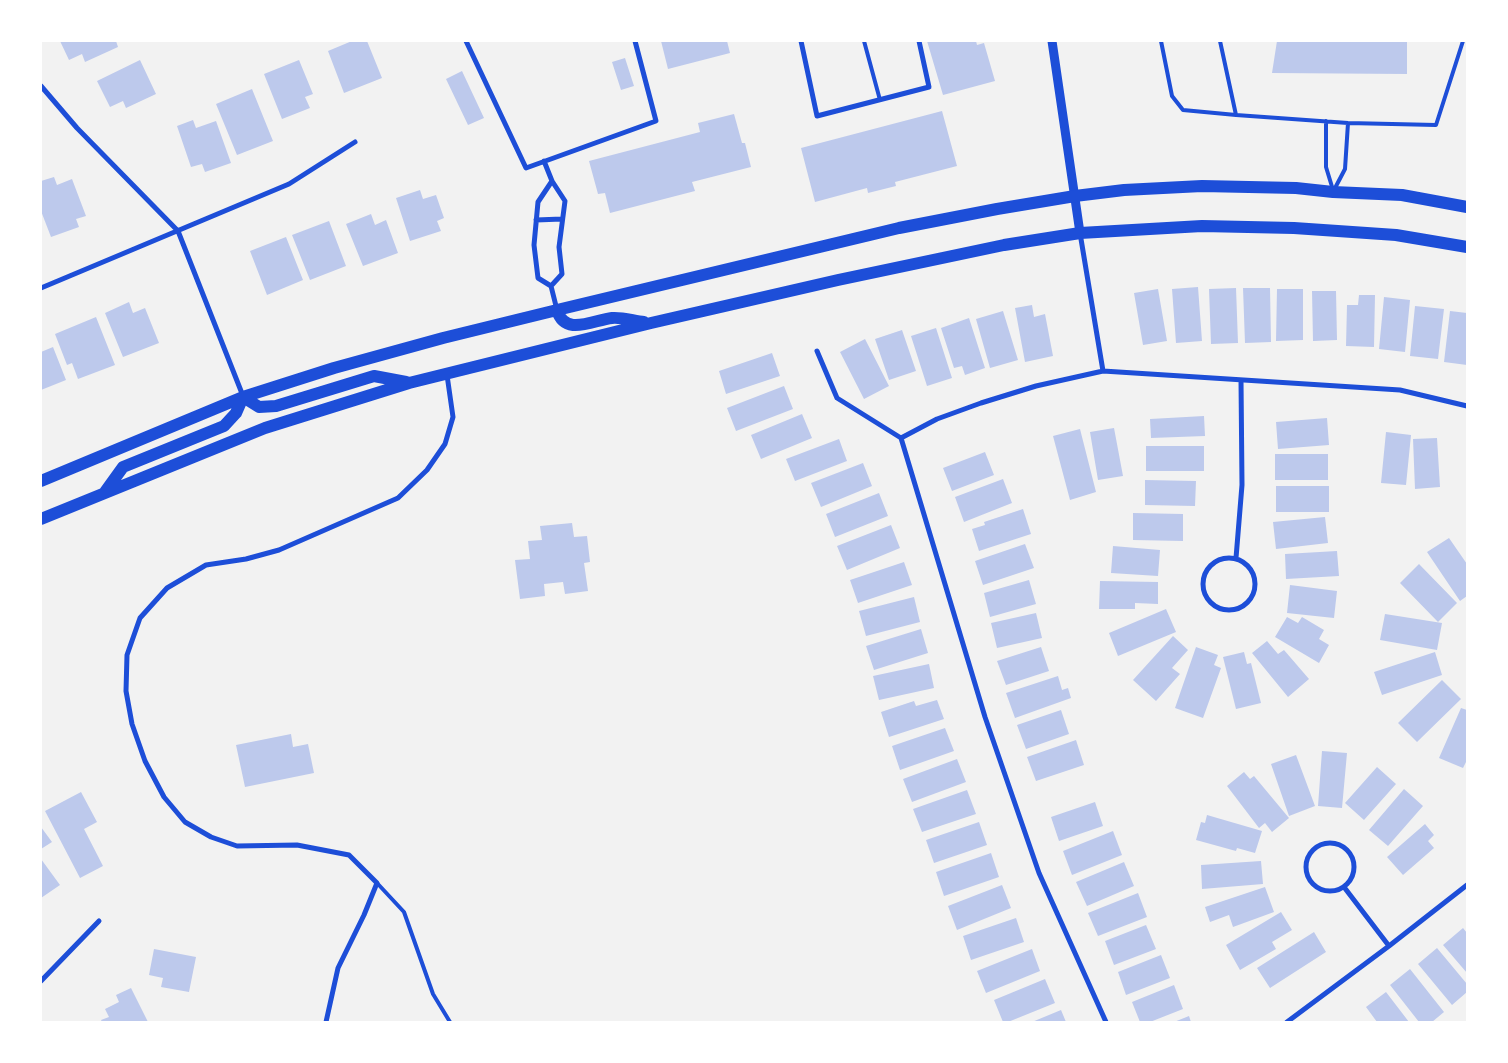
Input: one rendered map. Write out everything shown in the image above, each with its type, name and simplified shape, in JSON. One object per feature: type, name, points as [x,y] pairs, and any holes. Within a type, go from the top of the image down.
[{"type":"main road","points":[[41,481],[244,397],[334,368],[443,338],[557,310],[899,228],[997,209],[1075,196],[1130,190],[1202,186],[1296,188],[1333,192],[1402,195],[1467,207]]},
{"type":"main road","points":[[41,519],[265,428],[408,383],[651,323],[942,257],[1080,232],[1202,226],[1294,228],[1396,235],[1467,247]]},
{"type":"main road","points":[[557,310],[559,317],[565,324],[577,325],[613,318],[651,323]]},
{"type":"main road","points":[[244,397],[259,407],[276,406],[374,376],[408,383]]},
{"type":"main road","points":[[105,492],[123,467],[224,426],[236,413],[244,397]]},
{"type":"street","points":[[466,41],[526,168],[656,121],[636,41]]},
{"type":"street","points":[[801,41],[817,116],[929,88],[919,41]]},
{"type":"street","points":[[1052,41],[1080,232],[1103,371]]},
{"type":"street","points":[[41,86],[77,128],[178,231],[244,397]]},
{"type":"street","points":[[41,288],[289,184],[354,142]]},
{"type":"street","points":[[544,161],[552,181],[565,201],[559,247],[562,274],[551,286]]},
{"type":"street","points":[[552,181],[538,202],[534,245],[538,278],[551,286],[557,310]]},
{"type":"street","points":[[536,220],[562,219]]},
{"type":"street","points":[[817,351],[837,398],[901,438],[985,717],[1039,873],[1106,1022]]},
{"type":"street","points":[[901,438],[937,419],[981,402],[1036,386],[1103,371],[1400,390],[1467,406]]},
{"type":"street","points":[[326,1022],[338,968],[364,915],[377,883],[349,855],[296,845],[237,846],[211,837],[185,822],[164,798],[145,760],[132,724],[126,691],[127,655],[140,618],[168,588],[206,565],[246,559],[280,550],[398,498],[427,470],[444,444],[453,417],[447,373]]},
{"type":"street","points":[[1236,558],[1242,485],[1241,380]]},
{"type":"street","points":[[1226,557],[1236,558],[1245,562],[1252,570],[1256,580],[1255,590],[1250,600],[1242,606],[1232,610],[1222,609],[1212,605],[1206,597],[1202,587],[1203,577],[1208,567],[1216,561],[1226,557]]},
{"type":"street","points":[[1322,844],[1338,844],[1352,856],[1354,873],[1344,888],[1327,892],[1319,890],[1312,884],[1307,877],[1305,869],[1309,854],[1315,848],[1322,844]]},
{"type":"street","points":[[1287,1022],[1390,946],[1467,885]]},
{"type":"street","points":[[1344,888],[1390,946]]},
{"type":"street","points":[[41,981],[99,921]]},
{"type":"lane","points":[[864,41],[880,100]]},
{"type":"lane","points":[[1162,41],[1172,96],[1183,110],[1348,123],[1436,125],[1463,41]]},
{"type":"lane","points":[[1220,41],[1236,114]]},
{"type":"lane","points":[[1326,121],[1326,168],[1333,192]]},
{"type":"lane","points":[[1333,192],[1345,169],[1348,123]]},
{"type":"lane","points":[[377,883],[404,912],[433,994],[450,1022]]},
{"type":"building","points":[[60,41],[116,41],[118,47],[85,62],[82,54],[69,60]]},
{"type":"building","points":[[352,41],[367,41],[382,78],[344,93],[328,51]]},
{"type":"building","points":[[661,41],[727,41],[730,53],[668,69]]},
{"type":"building","points":[[927,41],[976,41],[977,45],[984,43],[995,81],[943,95]]},
{"type":"building","points":[[1277,41],[1407,41],[1407,74],[1272,73]]},
{"type":"building","points":[[625,58],[634,86],[621,90],[612,62]]},
{"type":"building","points":[[140,60],[156,94],[126,108],[123,101],[110,107],[97,81]]},
{"type":"building","points":[[299,60],[313,94],[305,97],[310,108],[282,119],[264,74]]},
{"type":"building","points":[[462,71],[484,118],[468,125],[446,79]]},
{"type":"building","points":[[252,89],[273,141],[237,155],[216,104]]},
{"type":"building","points":[[942,111],[957,166],[895,182],[896,186],[868,193],[867,188],[815,202],[801,148]]},
{"type":"building","points":[[734,114],[742,143],[745,143],[751,167],[692,182],[695,191],[610,213],[605,193],[598,194],[589,161],[700,132],[698,123]]},
{"type":"building","points":[[193,120],[196,128],[216,121],[231,163],[205,172],[202,164],[191,167],[177,126]]},
{"type":"building","points":[[54,177],[57,185],[72,179],[86,216],[76,219],[79,227],[51,237],[41,211],[41,181]]},
{"type":"building","points":[[420,190],[423,199],[436,195],[444,218],[437,221],[441,231],[410,241],[396,198]]},
{"type":"building","points":[[371,214],[375,225],[386,220],[398,253],[363,266],[346,224]]},
{"type":"building","points":[[329,221],[346,266],[310,280],[292,235]]},
{"type":"building","points":[[286,237],[303,280],[267,295],[250,251]]},
{"type":"building","points":[[1198,287],[1202,341],[1176,343],[1172,289]]},
{"type":"building","points":[[1236,288],[1238,343],[1211,344],[1209,289]]},
{"type":"building","points":[[1243,288],[1270,288],[1271,342],[1245,343]]},
{"type":"building","points":[[1158,289],[1167,341],[1143,345],[1134,293]]},
{"type":"building","points":[[1277,289],[1303,289],[1303,340],[1276,341]]},
{"type":"building","points":[[1312,291],[1336,291],[1337,340],[1313,341]]},
{"type":"building","points":[[1359,295],[1375,295],[1374,347],[1346,346],[1347,305],[1358,305]]},
{"type":"building","points":[[1384,297],[1410,300],[1405,352],[1379,349]]},
{"type":"building","points":[[129,302],[133,313],[145,308],[159,343],[123,357],[105,313]]},
{"type":"building","points":[[1032,305],[1034,317],[1045,314],[1053,356],[1025,362],[1015,308]]},
{"type":"building","points":[[1415,306],[1444,309],[1438,359],[1410,356]]},
{"type":"building","points":[[1003,311],[1018,360],[990,368],[976,319]]},
{"type":"building","points":[[1450,311],[1467,313],[1467,365],[1444,362]]},
{"type":"building","points":[[96,317],[115,365],[78,379],[72,363],[67,365],[55,334]]},
{"type":"building","points":[[969,318],[985,368],[965,375],[962,366],[954,368],[941,328]]},
{"type":"building","points":[[936,328],[952,378],[927,386],[911,336]]},
{"type":"building","points":[[902,330],[916,371],[889,380],[875,339]]},
{"type":"building","points":[[865,339],[889,386],[864,399],[840,352]]},
{"type":"building","points":[[53,347],[66,380],[41,390],[41,352]]},
{"type":"building","points":[[772,353],[780,376],[726,394],[719,371]]},
{"type":"building","points":[[784,386],[793,409],[736,431],[727,408]]},
{"type":"building","points":[[802,414],[812,438],[761,459],[751,435]]},
{"type":"building","points":[[1204,416],[1205,436],[1151,438],[1150,419]]},
{"type":"building","points":[[1327,418],[1329,445],[1278,449],[1276,422]]},
{"type":"building","points":[[1114,428],[1123,476],[1098,480],[1090,432]]},
{"type":"building","points":[[1080,429],[1096,492],[1070,500],[1053,436]]},
{"type":"building","points":[[1386,432],[1411,435],[1406,485],[1381,483]]},
{"type":"building","points":[[1437,438],[1440,487],[1415,489],[1413,439]]},
{"type":"building","points":[[839,439],[847,461],[795,481],[786,459]]},
{"type":"building","points":[[1146,446],[1204,446],[1204,471],[1146,471]]},
{"type":"building","points":[[985,452],[994,475],[952,491],[943,468]]},
{"type":"building","points":[[1275,454],[1328,454],[1328,480],[1275,480]]},
{"type":"building","points":[[863,463],[872,486],[821,507],[811,483]]},
{"type":"building","points":[[1003,479],[1012,503],[964,522],[955,497]]},
{"type":"building","points":[[1145,480],[1196,481],[1195,506],[1145,505]]},
{"type":"building","points":[[1276,486],[1329,486],[1329,512],[1276,512]]},
{"type":"building","points":[[879,493],[888,516],[835,537],[826,514]]},
{"type":"building","points":[[1023,509],[1031,534],[979,551],[972,529],[985,525],[984,522]]},
{"type":"building","points":[[1133,513],[1183,514],[1183,541],[1133,540]]},
{"type":"building","points":[[1325,517],[1328,543],[1276,549],[1273,522]]},
{"type":"building","points":[[572,523],[574,537],[587,536],[590,562],[584,563],[588,591],[565,594],[563,582],[544,584],[545,596],[520,599],[515,560],[530,559],[528,541],[542,540],[540,526]]},
{"type":"building","points":[[891,525],[900,548],[847,570],[837,546]]},
{"type":"building","points":[[1449,538],[1467,564],[1467,596],[1460,601],[1427,552]]},
{"type":"building","points":[[1025,544],[1034,568],[983,585],[975,561]]},
{"type":"building","points":[[1113,546],[1160,550],[1158,576],[1111,573]]},
{"type":"building","points":[[1337,551],[1339,576],[1286,579],[1285,554]]},
{"type":"building","points":[[904,562],[912,585],[858,603],[850,580]]},
{"type":"building","points":[[1419,564],[1457,603],[1438,622],[1400,583]]},
{"type":"building","points":[[1029,580],[1036,604],[990,617],[984,593]]},
{"type":"building","points":[[1100,581],[1158,582],[1158,604],[1135,603],[1135,609],[1099,609]]},
{"type":"building","points":[[1290,585],[1337,591],[1334,618],[1287,613]]},
{"type":"building","points":[[914,597],[920,622],[866,636],[859,611]]},
{"type":"building","points":[[1166,609],[1176,632],[1118,656],[1109,633]]},
{"type":"building","points":[[1036,613],[1042,638],[997,648],[991,623]]},
{"type":"building","points":[[1385,614],[1442,623],[1437,650],[1380,640]]},
{"type":"building","points":[[1287,617],[1298,623],[1302,617],[1324,630],[1319,639],[1329,645],[1319,663],[1275,637]]},
{"type":"building","points":[[921,629],[928,653],[874,670],[866,646]]},
{"type":"building","points":[[1173,636],[1188,650],[1172,668],[1180,674],[1156,701],[1133,680]]},
{"type":"building","points":[[1267,641],[1278,654],[1284,650],[1309,679],[1288,697],[1252,653]]},
{"type":"building","points":[[1041,647],[1049,671],[1006,685],[997,661]]},
{"type":"building","points":[[1196,647],[1218,655],[1214,665],[1221,668],[1203,718],[1175,708]]},
{"type":"building","points":[[1244,652],[1247,664],[1251,663],[1261,703],[1236,709],[1223,657]]},
{"type":"building","points":[[1435,652],[1442,675],[1382,695],[1374,672]]},
{"type":"building","points":[[929,664],[934,688],[879,700],[873,676]]},
{"type":"building","points":[[1058,676],[1062,690],[1068,688],[1071,698],[1015,718],[1006,693]]},
{"type":"building","points":[[1442,680],[1461,699],[1417,742],[1398,723]]},
{"type":"building","points":[[937,700],[944,719],[889,737],[881,712],[914,701],[916,706]]},
{"type":"building","points":[[1461,708],[1467,710],[1467,760],[1463,768],[1439,758]]},
{"type":"building","points":[[1061,710],[1069,734],[1026,749],[1017,725]]},
{"type":"building","points":[[945,728],[954,751],[900,770],[892,746]]},
{"type":"building","points":[[291,734],[293,747],[308,744],[314,773],[245,787],[236,745]]},
{"type":"building","points":[[1076,740],[1084,765],[1036,781],[1027,757]]},
{"type":"building","points":[[1322,751],[1347,753],[1342,808],[1318,806]]},
{"type":"building","points":[[1296,755],[1315,806],[1289,816],[1271,764]]},
{"type":"building","points":[[957,759],[966,782],[912,802],[903,779]]},
{"type":"building","points":[[1377,767],[1396,784],[1364,820],[1345,803]]},
{"type":"building","points":[[1244,772],[1250,779],[1254,776],[1289,818],[1272,832],[1265,823],[1259,828],[1227,786]]},
{"type":"building","points":[[1404,789],[1423,806],[1388,846],[1369,830]]},
{"type":"building","points":[[967,790],[976,814],[922,832],[913,809]]},
{"type":"building","points":[[81,792],[97,822],[84,829],[103,866],[80,878],[45,811]]},
{"type":"building","points":[[1095,802],[1103,826],[1059,841],[1051,817]]},
{"type":"building","points":[[1207,815],[1262,831],[1255,853],[1237,848],[1236,851],[1196,840],[1201,822],[1205,823]]},
{"type":"building","points":[[979,822],[987,845],[934,863],[926,840]]},
{"type":"building","points":[[1425,824],[1434,835],[1428,841],[1434,848],[1403,875],[1387,857]]},
{"type":"building","points":[[41,827],[52,842],[41,849]]},
{"type":"building","points":[[1113,831],[1122,855],[1072,875],[1063,851]]},
{"type":"building","points":[[991,853],[999,877],[944,896],[936,872]]},
{"type":"building","points":[[41,859],[60,885],[41,898]]},
{"type":"building","points":[[1261,861],[1263,884],[1202,889],[1201,865]]},
{"type":"building","points":[[1124,862],[1134,886],[1087,906],[1076,882]]},
{"type":"building","points":[[1002,885],[1011,908],[957,930],[948,906]]},
{"type":"building","points":[[1265,887],[1274,912],[1233,927],[1229,915],[1210,922],[1205,907]]},
{"type":"building","points":[[1138,893],[1147,917],[1098,936],[1088,913]]},
{"type":"building","points":[[1281,912],[1292,930],[1272,942],[1276,949],[1240,970],[1226,945]]},
{"type":"building","points":[[1016,918],[1024,942],[971,960],[963,936]]},
{"type":"building","points":[[1146,925],[1156,949],[1114,965],[1105,941]]},
{"type":"building","points":[[1463,928],[1467,933],[1467,973],[1443,945]]},
{"type":"building","points":[[1314,932],[1326,952],[1270,988],[1257,968]]},
{"type":"building","points":[[1437,948],[1467,984],[1467,992],[1452,1005],[1418,964]]},
{"type":"building","points":[[154,949],[196,957],[189,992],[161,987],[163,978],[149,975]]},
{"type":"building","points":[[1032,949],[1040,971],[986,993],[977,971]]},
{"type":"building","points":[[1161,955],[1170,978],[1126,995],[1118,972]]},
{"type":"building","points":[[1410,969],[1444,1012],[1432,1022],[1419,1022],[1390,985]]},
{"type":"building","points":[[1045,979],[1055,1003],[1008,1022],[1003,1022],[994,1000]]},
{"type":"building","points":[[1174,985],[1183,1009],[1150,1022],[1140,1022],[1132,1002]]},
{"type":"building","points":[[131,988],[148,1022],[102,1022],[101,1020],[109,1017],[105,1009],[119,1002],[116,995]]},
{"type":"building","points":[[1386,992],[1409,1022],[1377,1022],[1366,1007]]},
{"type":"building","points":[[1061,1010],[1066,1022],[1032,1022]]},
{"type":"building","points":[[1189,1016],[1191,1022],[1174,1022]]}]
